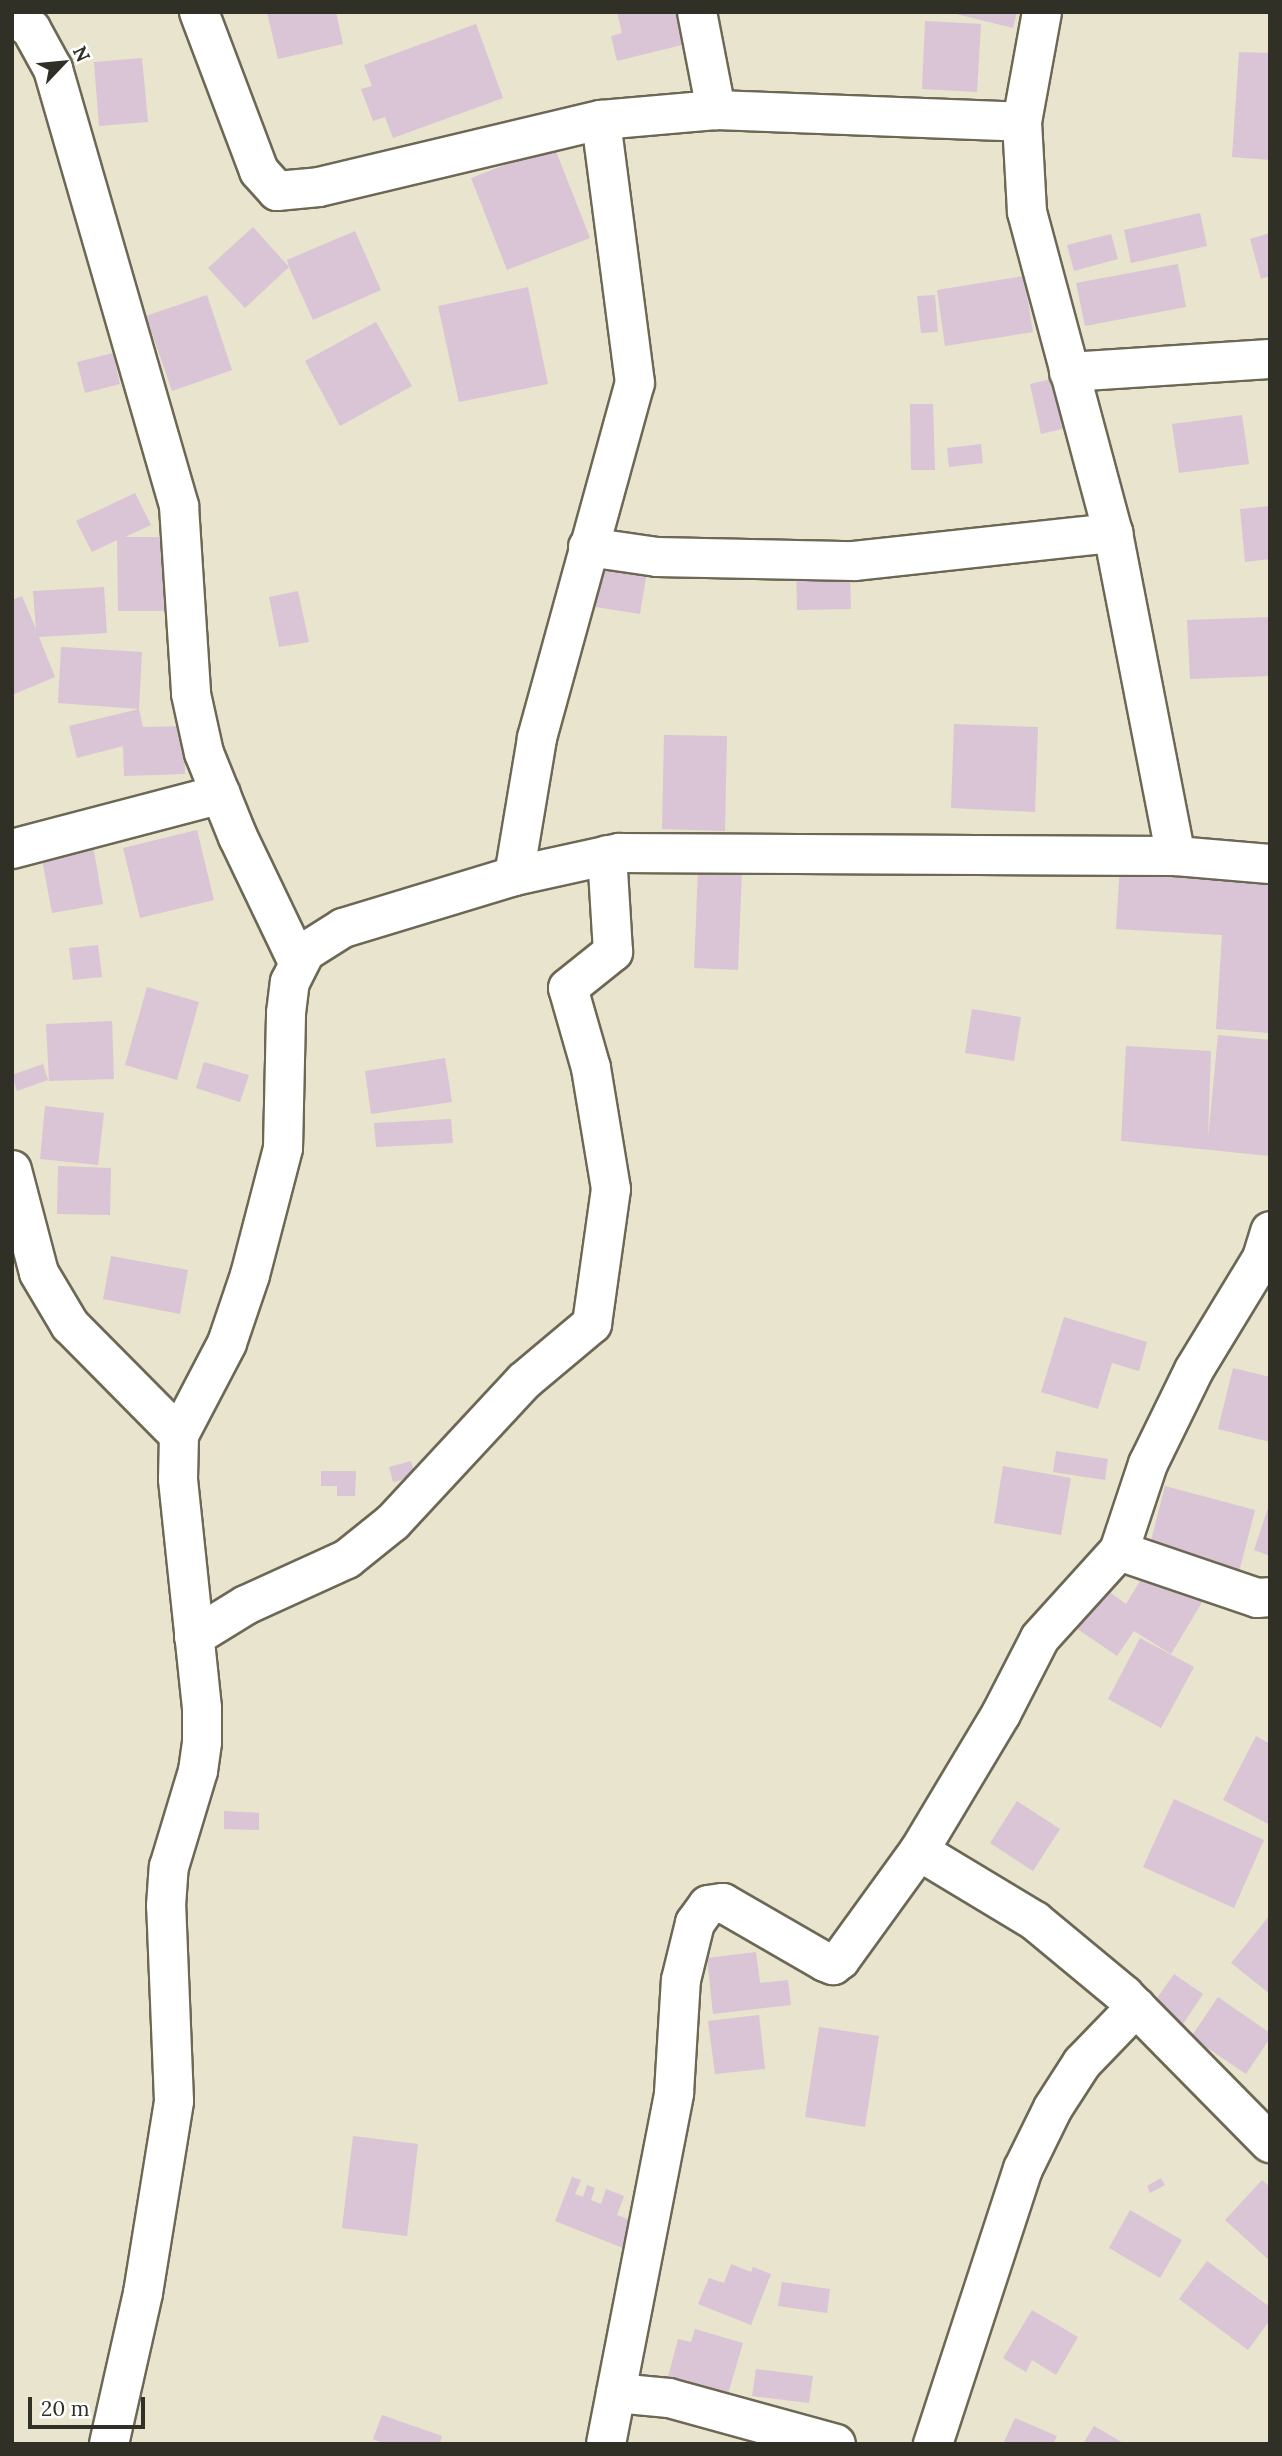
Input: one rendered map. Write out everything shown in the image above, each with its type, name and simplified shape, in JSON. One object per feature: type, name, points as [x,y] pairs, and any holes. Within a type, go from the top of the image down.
[{"type":"street","points":[[199,12],[259,171],[277,191],[319,187],[601,120],[716,110],[1023,121]]},
{"type":"street","points":[[697,12],[716,110]]},
{"type":"street","points":[[1042,12],[1023,121],[1027,212],[1113,533],[1176,856]]},
{"type":"street","points":[[12,16],[31,29],[53,69],[179,506],[191,694],[204,753],[298,962]]},
{"type":"street","points":[[514,876],[537,738],[635,383],[601,120]]},
{"type":"street","points":[[1069,372],[1270,359]]},
{"type":"street","points":[[589,547],[657,556],[854,561],[1113,533]]},
{"type":"street","points":[[12,849],[221,794]]},
{"type":"street","points":[[109,2444],[143,2293],[174,2101],[166,1906],[169,1867],[198,1771],[202,1742],[202,1708],[178,1479],[178,1435],[227,1343],[250,1275],[283,1149],[286,1013],[290,982],[298,962],[316,943],[343,928],[514,876],[607,855],[708,853],[1176,856],[1270,864]]},
{"type":"street","points":[[194,1637],[246,1605],[347,1559],[393,1522],[524,1381],[592,1324],[611,1189],[591,1068],[568,988],[613,952],[607,855]]},
{"type":"street","points":[[12,1170],[39,1273],[70,1325],[178,1435]]},
{"type":"street","points":[[606,2444],[674,2093],[681,1980],[695,1923],[702,1909],[723,1903],[833,1965],[840,1960],[919,1851],[1001,1714],[1040,1638],[1119,1551],[1148,1464],[1194,1370],[1267,1249]]},
{"type":"street","points":[[1119,1551],[1257,1598],[1270,1597]]},
{"type":"street","points":[[919,1851],[1035,1921],[1136,2007],[1270,2143]]},
{"type":"street","points":[[933,2444],[1023,2169],[1053,2108],[1082,2063],[1136,2007]]},
{"type":"street","points":[[616,2393],[668,2398],[836,2444]]},
{"type":"building","points":[[267,12],[336,12],[343,44],[278,59]]},
{"type":"building","points":[[617,12],[683,12],[690,43],[617,61],[611,36],[622,33]]},
{"type":"building","points":[[948,12],[1017,12],[1013,28]]},
{"type":"building","points":[[925,21],[981,24],[977,92],[922,89]]},
{"type":"building","points":[[476,24],[503,98],[393,138],[385,117],[373,121],[361,89],[372,86],[364,65]]},
{"type":"building","points":[[1239,52],[1270,53],[1270,160],[1232,157]]},
{"type":"building","points":[[142,58],[148,122],[99,126],[94,62]]},
{"type":"building","points":[[554,146],[590,238],[507,270],[471,178]]},
{"type":"building","points":[[1200,213],[1207,246],[1131,263],[1124,230]]},
{"type":"building","points":[[253,227],[289,267],[245,308],[208,268]]},
{"type":"building","points":[[355,231],[381,290],[313,320],[287,260]]},
{"type":"building","points":[[1270,233],[1270,276],[1261,279],[1250,239]]},
{"type":"building","points":[[1111,234],[1118,259],[1074,271],[1067,245]]},
{"type":"building","points":[[1178,264],[1186,307],[1085,326],[1076,283]]},
{"type":"building","points":[[1024,276],[1033,332],[945,346],[937,290]]},
{"type":"building","points":[[528,287],[548,384],[459,402],[438,306]]},
{"type":"building","points":[[207,295],[232,370],[172,391],[146,316]]},
{"type":"building","points":[[935,295],[938,332],[921,333],[917,296]]},
{"type":"building","points":[[376,322],[412,386],[340,426],[305,361]]},
{"type":"building","points":[[113,353],[120,384],[85,393],[77,362]]},
{"type":"building","points":[[1064,376],[1075,426],[1041,434],[1030,384]]},
{"type":"building","points":[[910,404],[933,404],[935,470],[911,470]]},
{"type":"building","points":[[1242,415],[1249,464],[1179,473],[1172,424]]},
{"type":"building","points":[[981,444],[983,463],[949,467],[947,448]]},
{"type":"building","points":[[135,493],[151,525],[125,537],[164,537],[164,611],[118,611],[117,540],[92,552],[76,521]]},
{"type":"building","points":[[1270,506],[1270,559],[1245,562],[1240,509]]},
{"type":"building","points":[[592,555],[648,565],[640,614],[583,605]]},
{"type":"building","points":[[850,566],[851,609],[797,610],[796,567]]},
{"type":"building","points":[[104,587],[107,633],[39,637],[55,677],[12,695],[12,600],[22,596],[36,629],[33,591]]},
{"type":"building","points":[[298,591],[309,642],[279,647],[269,597]]},
{"type":"building","points":[[1270,617],[1270,676],[1190,679],[1187,620]]},
{"type":"building","points":[[61,647],[142,652],[139,709],[58,703]]},
{"type":"building","points":[[139,709],[143,727],[184,726],[185,774],[124,776],[123,746],[77,758],[69,726]]},
{"type":"building","points":[[954,724],[1038,727],[1035,812],[951,808]]},
{"type":"building","points":[[664,735],[727,736],[725,831],[662,829]]},
{"type":"building","points":[[197,830],[214,900],[140,918],[123,848]]},
{"type":"building","points":[[93,845],[103,904],[52,913],[41,854]]},
{"type":"building","points":[[1120,864],[1270,874],[1270,1033],[1216,1029],[1222,935],[1116,929]]},
{"type":"building","points":[[698,869],[742,870],[738,970],[694,968]]},
{"type":"building","points":[[98,945],[102,977],[73,980],[69,948]]},
{"type":"building","points":[[147,987],[199,1002],[177,1080],[125,1065]]},
{"type":"building","points":[[972,1009],[1021,1017],[1014,1061],[965,1053]]},
{"type":"building","points":[[112,1021],[114,1079],[49,1081],[46,1024]]},
{"type":"building","points":[[1218,1035],[1270,1040],[1270,1156],[1121,1141],[1126,1046],[1211,1051],[1208,1138]]},
{"type":"building","points":[[445,1058],[452,1102],[371,1114],[365,1071]]},
{"type":"building","points":[[204,1062],[249,1075],[240,1102],[196,1088]]},
{"type":"building","points":[[43,1064],[48,1080],[17,1091],[12,1075]]},
{"type":"building","points":[[45,1106],[104,1113],[98,1165],[40,1159]]},
{"type":"building","points":[[451,1119],[453,1143],[376,1147],[374,1123]]},
{"type":"building","points":[[58,1166],[111,1168],[110,1215],[57,1214]]},
{"type":"building","points":[[111,1256],[188,1270],[180,1314],[103,1299]]},
{"type":"building","points":[[1064,1317],[1147,1342],[1139,1371],[1112,1363],[1098,1409],[1041,1392]]},
{"type":"building","points":[[1233,1368],[1270,1377],[1270,1442],[1218,1429]]},
{"type":"building","points":[[1056,1451],[1108,1459],[1105,1480],[1053,1472]]},
{"type":"building","points":[[411,1461],[414,1471],[410,1471],[411,1478],[393,1482],[389,1467]]},
{"type":"building","points":[[1003,1466],[1071,1478],[1061,1535],[994,1523]]},
{"type":"building","points":[[321,1471],[356,1471],[355,1496],[337,1496],[337,1486],[321,1486]]},
{"type":"building","points":[[1165,1486],[1255,1510],[1239,1572],[1149,1548]]},
{"type":"building","points":[[1270,1505],[1270,1556],[1254,1550]]},
{"type":"building","points":[[1149,1566],[1204,1599],[1171,1654],[1134,1631],[1117,1656],[1076,1628],[1104,1588],[1126,1604]]},
{"type":"building","points":[[1140,1638],[1194,1667],[1161,1728],[1108,1699]]},
{"type":"building","points":[[1256,1736],[1270,1744],[1270,1825],[1223,1800]]},
{"type":"building","points":[[1174,1799],[1264,1840],[1234,1908],[1143,1867]]},
{"type":"building","points":[[1017,1801],[1060,1829],[1033,1871],[990,1843]]},
{"type":"building","points":[[224,1811],[259,1813],[259,1830],[224,1829]]},
{"type":"building","points":[[1270,1915],[1270,1994],[1231,1963]]},
{"type":"building","points":[[756,1952],[760,1983],[788,1980],[791,2005],[713,2014],[707,1958]]},
{"type":"building","points":[[1174,1974],[1203,1994],[1183,2024],[1153,2004]]},
{"type":"building","points":[[1218,1997],[1270,2033],[1270,2038],[1246,2074],[1191,2037]]},
{"type":"building","points":[[759,2015],[765,2069],[715,2074],[708,2021]]},
{"type":"building","points":[[819,2027],[879,2036],[865,2127],[805,2117]]},
{"type":"building","points":[[353,2136],[418,2144],[407,2236],[342,2228]]},
{"type":"building","points":[[572,2177],[581,2180],[575,2194],[583,2197],[587,2185],[595,2188],[591,2200],[601,2204],[606,2189],[624,2196],[617,2215],[633,2221],[623,2248],[555,2221]]},
{"type":"building","points":[[1161,2178],[1165,2185],[1150,2193],[1147,2186]]},
{"type":"building","points":[[1262,2180],[1270,2187],[1270,2261],[1225,2220]]},
{"type":"building","points":[[1130,2210],[1182,2240],[1160,2278],[1109,2248]]},
{"type":"building","points":[[1207,2261],[1270,2307],[1270,2320],[1248,2350],[1179,2299]]},
{"type":"building","points":[[731,2264],[751,2272],[753,2267],[771,2274],[751,2325],[698,2304],[709,2278],[724,2283]]},
{"type":"building","points":[[782,2282],[830,2289],[827,2313],[778,2306]]},
{"type":"building","points":[[1032,2310],[1078,2337],[1056,2375],[1032,2360],[1026,2372],[1003,2358]]},
{"type":"building","points":[[695,2329],[743,2343],[728,2394],[668,2377],[678,2339],[691,2342]]},
{"type":"building","points":[[756,2369],[813,2376],[809,2403],[752,2396]]},
{"type":"building","points":[[382,2415],[442,2436],[440,2444],[385,2444],[373,2439]]},
{"type":"building","points":[[1015,2418],[1057,2436],[1053,2444],[1003,2444]]},
{"type":"building","points":[[1094,2426],[1125,2444],[1083,2444]]}]
